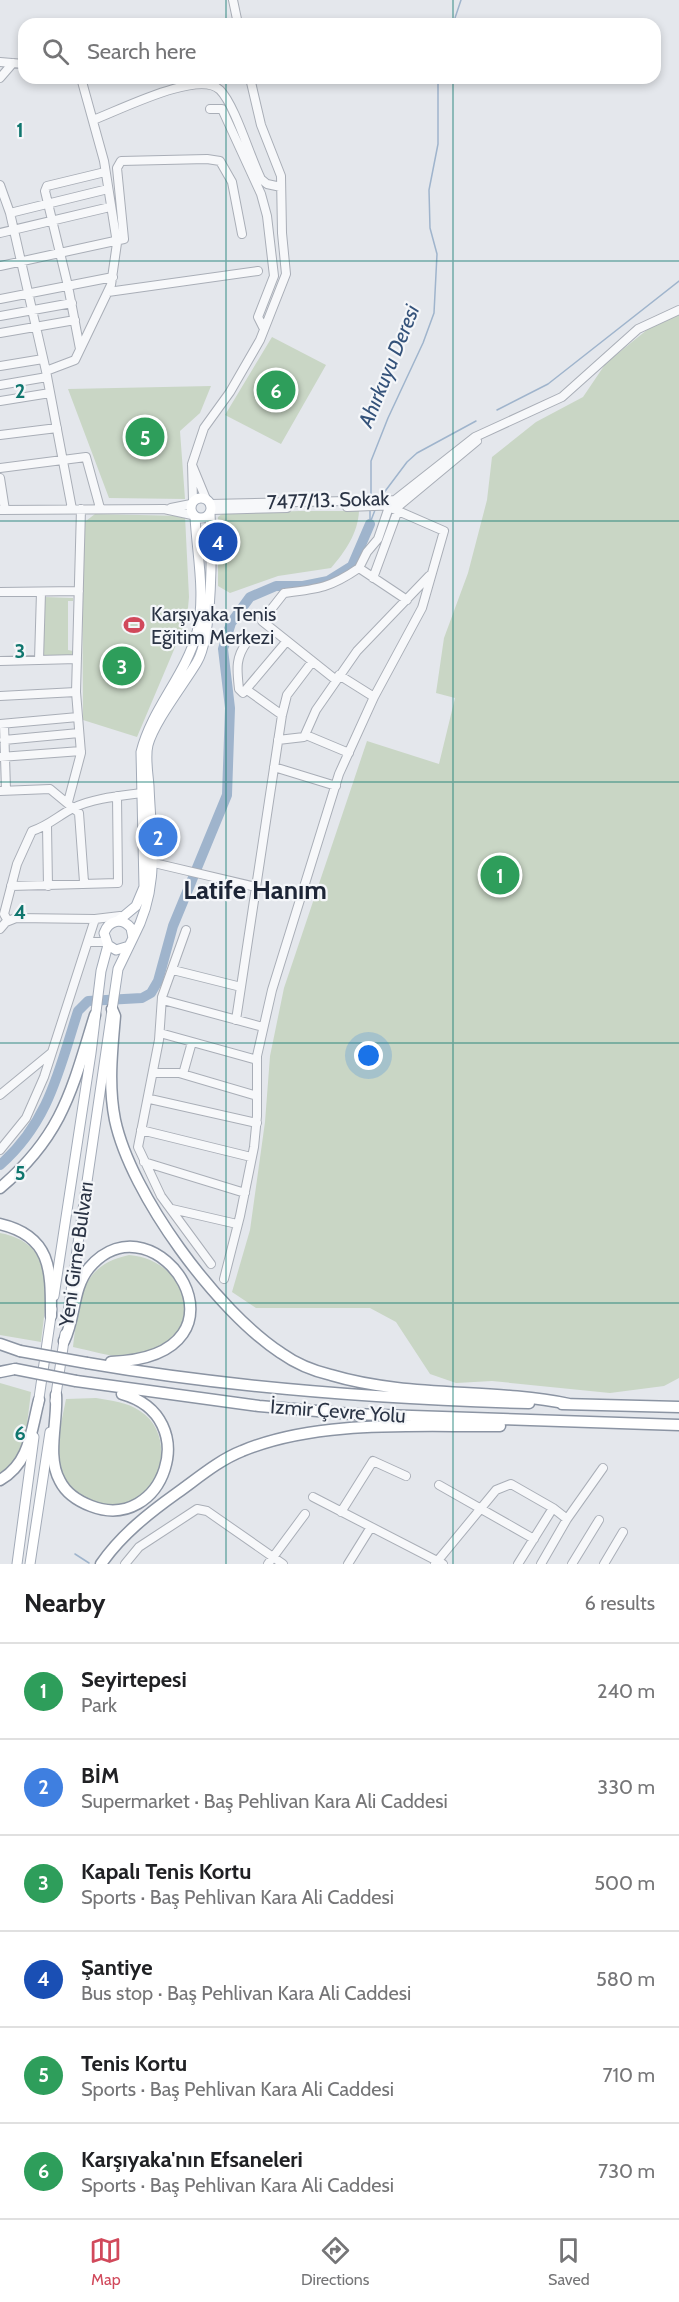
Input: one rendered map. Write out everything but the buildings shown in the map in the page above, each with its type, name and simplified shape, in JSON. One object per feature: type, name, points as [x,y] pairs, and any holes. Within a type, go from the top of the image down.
[{"type":"highway","points":[[112,1009],[115,1016],[111,1097],[124,1153],[134,1175],[170,1232],[202,1276],[236,1316],[262,1339],[282,1354],[305,1365],[355,1382],[392,1387],[530,1396],[569,1404]]},
{"type":"highway","points":[[0,1188],[39,1150],[61,1117],[79,1070],[95,1011]]},
{"type":"highway","points":[[0,1224],[29,1236],[42,1250],[48,1262],[51,1282],[51,1316]]},
{"type":"highway","points":[[0,1345],[20,1351],[87,1363],[130,1361],[152,1357],[172,1345],[188,1321],[190,1300],[187,1288],[174,1267],[157,1254],[128,1248],[101,1257],[81,1279],[69,1330],[64,1341]]},
{"type":"highway","name":"İzmir Çevre Yolu","points":[[87,1363],[318,1391],[569,1404],[679,1407]]},
{"type":"highway","name":"İzmir Çevre Yolu","points":[[0,1366],[129,1390],[305,1410],[390,1416],[679,1425]]},
{"type":"highway","points":[[0,1372],[15,1370]]},
{"type":"highway","points":[[56,1395],[58,1413],[54,1460],[60,1481],[68,1492],[81,1502],[98,1509],[119,1510],[148,1496],[159,1485],[168,1460],[164,1427],[154,1411],[142,1401],[125,1394],[94,1389],[76,1381]]},
{"type":"highway","points":[[0,1480],[16,1469],[27,1452],[39,1400]]},
{"type":"highway","points":[[101,1564],[133,1526],[208,1471],[241,1451],[274,1440],[318,1432],[390,1427],[633,1425]]},
{"type":"main road","points":[[117,919],[131,928],[131,942],[116,950],[107,944],[106,929],[117,919],[136,906],[144,887],[141,752],[145,735],[189,654],[199,623],[202,605],[193,509],[199,498],[209,507],[202,519],[193,509]]},
{"type":"main road","name":"Yeni Girne Bulvarı","points":[[30,1564],[117,973],[149,896],[154,863],[148,744],[177,691],[198,660],[207,623],[211,578],[209,507]]},
{"type":"main road","name":"Yeni Girne Bulvarı","points":[[16,1564],[100,971],[107,944]]},
{"type":"street","points":[[233,0],[237,18]]},
{"type":"street","points":[[0,62],[18,63]]},
{"type":"street","points":[[0,78],[13,63]]},
{"type":"street","points":[[0,385],[46,374],[71,363],[108,292],[113,277],[117,243],[105,172],[83,84]]},
{"type":"street","points":[[93,120],[169,90],[193,84],[214,86],[221,91],[231,110],[261,179],[267,184],[281,187]]},
{"type":"street","points":[[0,478],[3,510],[193,509],[192,464],[204,428],[230,392],[264,329],[286,274],[281,176],[261,125],[251,84]]},
{"type":"street","points":[[210,109],[222,109],[264,201],[274,265],[272,284],[258,317],[264,329]]},
{"type":"street","points":[[0,266],[117,243],[124,239],[117,168],[121,161],[207,159],[220,161],[232,182],[242,234]]},
{"type":"street","points":[[80,349],[68,286],[44,196],[47,186],[105,172]]},
{"type":"street","points":[[0,185],[10,213],[22,263],[57,428],[77,508],[79,591],[76,692],[81,751],[70,805]]},
{"type":"street","points":[[10,213],[108,189]]},
{"type":"street","points":[[0,233],[110,207]]},
{"type":"street","points":[[108,292],[258,271]]},
{"type":"street","points":[[0,299],[113,277]]},
{"type":"street","points":[[0,316],[72,303]]},
{"type":"street","name":"7477/13. Sokak","points":[[209,507],[362,504],[388,506],[484,433],[562,397],[639,329],[679,310]]},
{"type":"street","points":[[0,333],[75,320]]},
{"type":"street","points":[[0,366],[43,359]]},
{"type":"street","points":[[0,401],[50,393]]},
{"type":"street","points":[[0,435],[57,428]]},
{"type":"street","points":[[0,468],[64,459],[87,459],[100,508]]},
{"type":"street","points":[[192,464],[209,507]]},
{"type":"street","points":[[374,697],[312,662],[262,621],[284,593],[320,590],[338,582],[359,568],[366,552],[378,539],[388,506]]},
{"type":"street","points":[[224,1279],[252,1157],[257,1123],[257,1060],[263,1027],[336,786],[374,697],[422,608],[444,531],[388,506]]},
{"type":"street","points":[[373,578],[388,506]]},
{"type":"street","points":[[359,568],[407,600]]},
{"type":"street","points":[[278,740],[302,738],[306,735],[316,710],[337,678],[375,630],[432,573]]},
{"type":"street","points":[[0,592],[79,591]]},
{"type":"street","points":[[39,660],[41,592]]},
{"type":"street","points":[[247,642],[238,654],[237,662],[239,691],[244,693],[286,642]]},
{"type":"street","points":[[0,661],[77,658]]},
{"type":"street","points":[[236,1020],[282,714],[287,695],[312,662]]},
{"type":"street","points":[[247,690],[282,714]]},
{"type":"street","points":[[0,696],[76,692]]},
{"type":"street","points":[[78,717],[2,724],[3,790],[47,788],[79,813],[84,882]]},
{"type":"street","points":[[4,740],[79,733]]},
{"type":"street","points":[[306,735],[349,753]]},
{"type":"street","points":[[2,757],[81,751]]},
{"type":"street","points":[[274,767],[336,786]]},
{"type":"street","points":[[8,921],[4,914],[11,886],[26,840],[32,831],[47,826],[70,805],[142,793]]},
{"type":"street","points":[[11,886],[48,886],[84,882],[118,883],[117,796]]},
{"type":"street","points":[[47,826],[48,886]]},
{"type":"street","points":[[154,863],[256,887]]},
{"type":"street","points":[[0,929],[8,921],[16,918],[117,919]]},
{"type":"street","points":[[0,1150],[27,1118],[95,919]]},
{"type":"street","points":[[186,930],[163,1000],[150,1099],[138,1147],[161,1196],[211,1264]]},
{"type":"street","points":[[88,942],[107,944]]},
{"type":"street","points":[[173,970],[241,987]]},
{"type":"street","points":[[163,1000],[263,1027]]},
{"type":"street","points":[[160,1033],[257,1060]]},
{"type":"street","points":[[183,1074],[192,1042]]},
{"type":"street","points":[[0,1095],[51,1053]]},
{"type":"street","points":[[154,1073],[183,1074],[257,1096]]},
{"type":"street","points":[[150,1099],[257,1123]]},
{"type":"street","points":[[141,1130],[252,1157]]},
{"type":"street","points":[[144,1162],[245,1193]]},
{"type":"street","points":[[171,1209],[237,1224]]},
{"type":"street","points":[[341,1512],[373,1461],[406,1476]]},
{"type":"street","points":[[541,1564],[567,1519],[603,1468]]},
{"type":"street","points":[[313,1497],[438,1563],[496,1490],[511,1484],[553,1508],[567,1519]]},
{"type":"street","points":[[439,1485],[534,1539]]},
{"type":"street","points":[[518,1564],[553,1508]]},
{"type":"street","points":[[125,1564],[139,1547],[197,1509],[207,1511],[270,1561],[283,1564]]},
{"type":"street","points":[[270,1561],[305,1514]]},
{"type":"street","points":[[572,1564],[599,1520]]},
{"type":"street","points":[[348,1564],[370,1527]]},
{"type":"street","points":[[604,1564],[623,1532]]},
{"type":"green space","points":[[679,314],[679,1378],[664,1386],[610,1393],[492,1381],[456,1383],[430,1374],[396,1322],[370,1308],[256,1308],[232,1292],[250,1230],[265,1122],[270,1056],[284,988],[367,741],[439,764],[455,698],[436,693],[444,638],[468,573],[487,500],[492,457],[536,422],[583,397],[606,363],[648,329]]},
{"type":"green space","points":[[272,337],[326,365],[281,444],[225,415]]},
{"type":"green space","points":[[211,386],[200,413],[180,431],[185,499],[109,498],[68,389]]},
{"type":"green space","points":[[359,511],[350,542],[331,568],[278,576],[230,593],[218,586],[218,517],[222,514]]},
{"type":"green space","name":"Karşıyaka Tenis Eğitim Merkezi","points":[[95,514],[185,516],[189,597],[187,619],[137,737],[83,720],[82,524]]},
{"type":"green space","points":[[44,597],[73,598],[73,601],[68,601],[68,650],[73,651],[73,656],[44,656]]},
{"type":"green space","points":[[0,1233],[19,1239],[32,1248],[40,1260],[46,1291],[41,1342],[0,1335]]},
{"type":"green space","points":[[129,1255],[145,1258],[160,1265],[172,1275],[186,1301],[186,1316],[181,1330],[169,1344],[137,1357],[113,1356],[73,1347],[80,1301],[90,1277],[112,1260]]},
{"type":"green space","points":[[0,1383],[31,1392],[24,1448],[18,1461],[0,1476]]},
{"type":"green space","points":[[96,1398],[125,1404],[140,1411],[152,1422],[159,1437],[161,1453],[159,1470],[152,1485],[141,1497],[127,1505],[110,1507],[87,1499],[72,1489],[62,1473],[59,1442],[66,1399]]},
{"type":"waterway","name":"Ahırkuyu Deresi","points":[[455,18],[461,0]]},
{"type":"waterway","name":"Ahırkuyu Deresi","points":[[371,498],[371,461],[434,313],[437,254],[430,228],[429,190],[438,144],[438,84]]},
{"type":"waterway","name":"Ahırkuyu Deresi","points":[[497,410],[548,384],[679,281]]},
{"type":"waterway","name":"Ahırkuyu Deresi","points":[[380,498],[407,462],[417,453],[476,421]]},
{"type":"waterway","name":"Ahırkuyu Deresi","points":[[370,508],[370,524]]},
{"type":"waterway","name":"Ahırkuyu Deresi","points":[[370,523],[375,510]]},
{"type":"waterway","name":"Ahırkuyu Deresi","points":[[0,1165],[17,1148],[41,1113],[58,1074],[78,1011],[88,1001],[142,998],[151,993],[158,981],[173,926],[227,795],[230,708],[223,649],[231,623],[250,597],[276,586],[303,586],[328,581],[352,566],[370,524]]},
{"type":"waterway","points":[[75,1554],[89,1563]]},
{"type":"place","name":"Karşıyaka'nın Efsaneleri","points":[[276,390]]},
{"type":"place","name":"Tenis Kortu","points":[[145,437]]},
{"type":"place","name":"Şantiye","points":[[218,542]]},
{"type":"place","name":"Karşıyaka Tenis Eğitim Merkezi","points":[[134,625]]},
{"type":"place","name":"Kapalı Tenis Kortu","points":[[122,666]]},
{"type":"place","name":"BİM","points":[[158,837]]},
{"type":"place","name":"Seyirtepesi","points":[[500,875]]},
{"type":"district","name":"Latife Hanım","points":[[255,890]]}]
